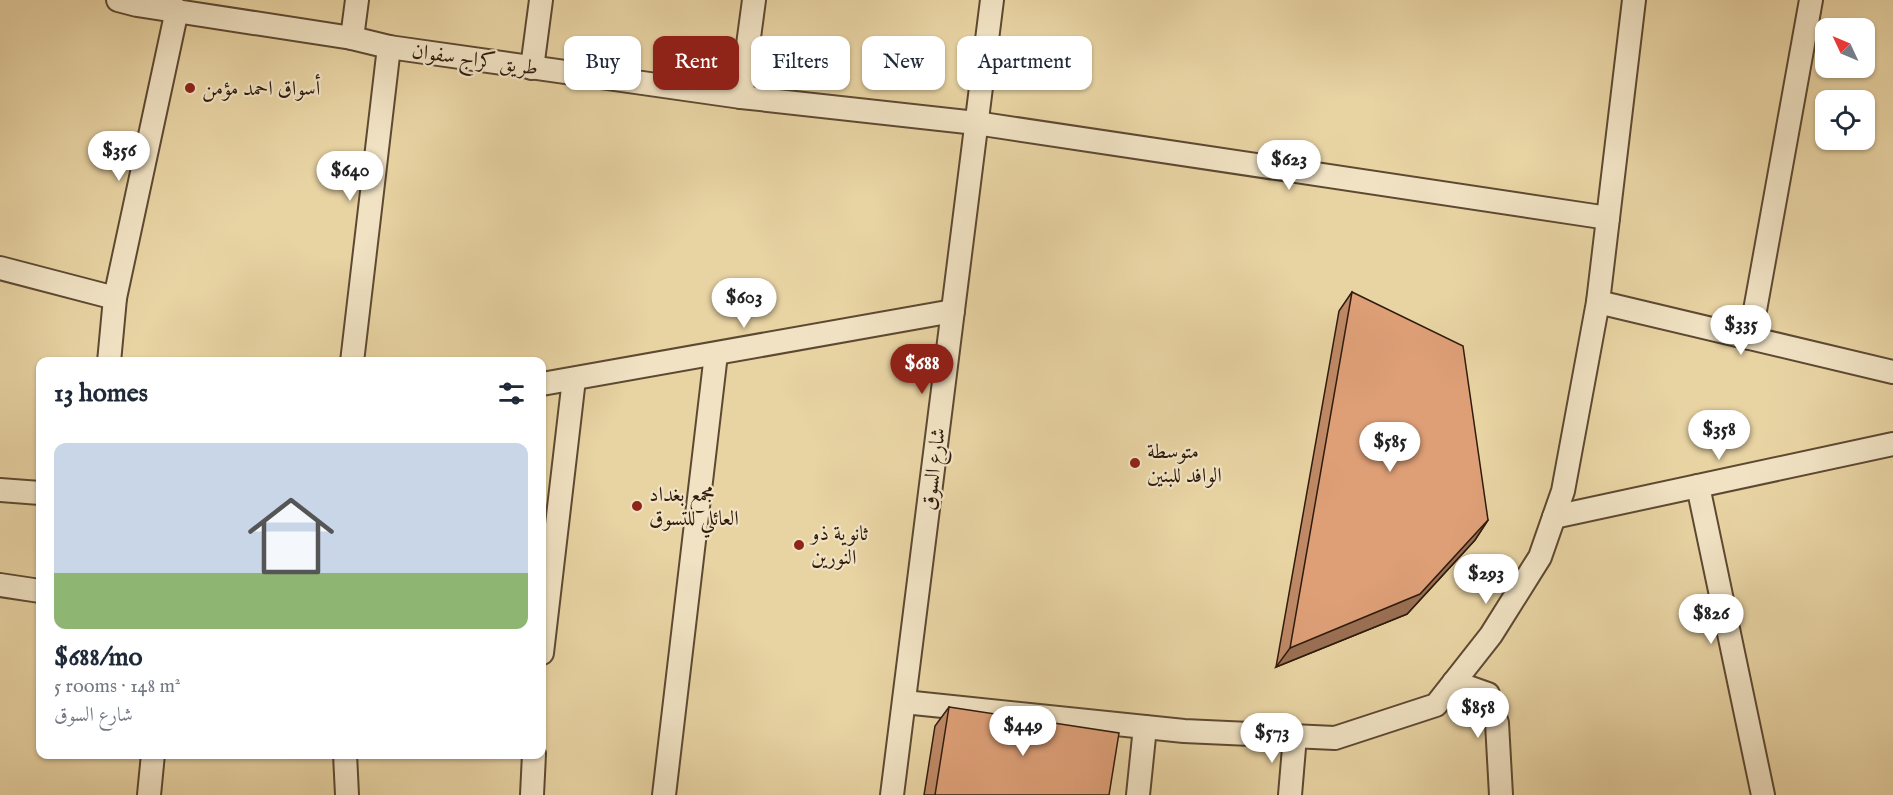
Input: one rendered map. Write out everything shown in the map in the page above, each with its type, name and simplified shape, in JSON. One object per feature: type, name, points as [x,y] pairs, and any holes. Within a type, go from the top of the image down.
[{"type":"street","points":[[352,38],[357,0]]},
{"type":"street","points":[[532,68],[541,0]]},
{"type":"street","points":[[741,97],[754,0]]},
{"type":"street","name":"شارع السوق","points":[[892,795],[992,0]]},
{"type":"street","points":[[904,702],[1144,727],[1335,738],[1436,705],[1491,635],[1540,557],[1563,491],[1598,302],[1634,0]]},
{"type":"street","points":[[1750,338],[1811,0]]},
{"type":"street","name":"طريق كراج سفوان","points":[[131,2],[352,38],[389,47],[532,68],[741,97],[976,123],[1608,218]]},
{"type":"street","points":[[109,357],[115,298],[177,10]]},
{"type":"street","points":[[353,357],[389,47]]},
{"type":"street","points":[[0,268],[115,298]]},
{"type":"street","points":[[1598,302],[1893,372]]},
{"type":"street","points":[[546,383],[953,312]]},
{"type":"street","points":[[664,795],[716,354]]},
{"type":"street","points":[[546,619],[574,379]]},
{"type":"street","points":[[1554,518],[1892,441]]},
{"type":"street","points":[[1698,486],[1763,795]]},
{"type":"street","points":[[0,490],[36,493]]},
{"type":"street","points":[[0,585],[36,590]]},
{"type":"street","points":[[1454,682],[1488,694],[1497,723],[1501,795]]},
{"type":"street","points":[[1138,795],[1144,727]]},
{"type":"street","points":[[1290,795],[1295,736]]},
{"type":"street","points":[[149,795],[153,759]]},
{"type":"street","points":[[345,759],[347,795]]},
{"type":"street","points":[[532,795],[534,759]]},
{"type":"building","points":[[1352,292],[1463,346],[1488,520],[1420,594],[1290,648]]},
{"type":"building","points":[[949,707],[1119,733],[1109,795],[935,795]]},
{"type":"place","name":"أسواق احمد مؤمن","points":[[190,88]]},
{"type":"place","name":"متوسطة الوافد للبنين","points":[[1135,463]]},
{"type":"place","name":"مجمع بغداد العائلي للتسوق","points":[[637,506]]},
{"type":"place","name":"ثانوية ذو النورين","points":[[799,545]]}]
